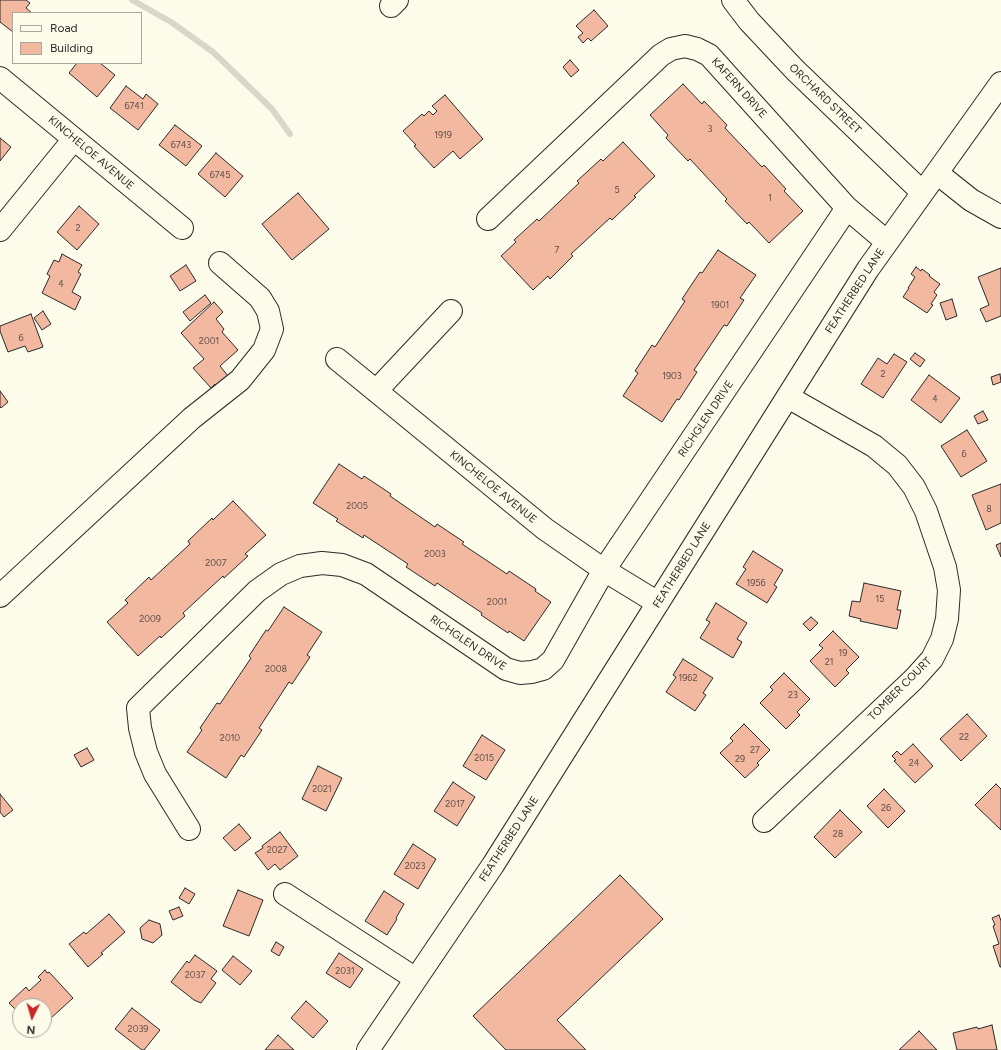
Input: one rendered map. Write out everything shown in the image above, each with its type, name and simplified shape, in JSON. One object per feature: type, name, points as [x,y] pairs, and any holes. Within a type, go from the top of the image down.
[{"type":"street","name":"ORCHARD STREET","points":[[733,0],[795,70],[922,192]]},
{"type":"street","name":"KAFERN DRIVE","points":[[488,218],[661,55],[670,49],[685,46],[697,49],[709,55],[847,208],[887,242]]},
{"type":"street","name":"KINCHELOE AVENUE","points":[[0,78],[182,228]]},
{"type":"street","name":"FEATHERBED LANE","points":[[368,1050],[493,865],[868,269],[1001,83]]},
{"type":"street","points":[[0,230],[74,140]]},
{"type":"street","points":[[937,173],[971,200],[1001,217]]},
{"type":"street","name":"RICHGLEN DRIVE","points":[[189,829],[155,774],[144,746],[138,708],[256,591],[281,574],[300,566],[322,563],[342,565],[366,574],[506,669],[520,673],[543,669],[553,660],[604,570],[847,208]]},
{"type":"street","points":[[1,594],[192,418],[240,380],[264,350],[272,328],[268,311],[260,298],[220,263]]},
{"type":"street","points":[[376,391],[451,311]]},
{"type":"street","name":"KINCHELOE AVENUE","points":[[337,359],[545,530],[604,570],[658,603]]},
{"type":"street","name":"TOMBER COURT","points":[[764,821],[914,679],[932,659],[942,639],[947,619],[949,590],[945,568],[926,511],[914,487],[897,465],[874,446],[788,396]]},
{"type":"street","points":[[285,894],[416,979]]},
{"type":"building","points":[[0,0],[26,0],[30,3],[26,8],[31,12],[12,12],[12,31],[0,22]]},
{"type":"building","points":[[594,10],[608,26],[591,41],[588,38],[583,43],[578,37],[583,33],[576,26]]},
{"type":"building","points":[[570,60],[579,70],[571,77],[563,67]]},
{"type":"building","points":[[76,64],[101,64],[115,75],[97,97],[69,73]]},
{"type":"building","points":[[683,84],[702,104],[704,101],[727,125],[725,128],[762,167],[764,165],[786,189],[784,191],[803,211],[769,243],[749,222],[747,224],[725,201],[727,199],[690,159],[688,161],[666,138],[668,135],[650,115]]},
{"type":"building","points":[[126,86],[143,99],[146,94],[158,104],[138,130],[110,108]]},
{"type":"building","points":[[445,95],[483,139],[460,159],[453,151],[434,168],[414,146],[416,145],[403,131],[422,114],[424,116],[429,111],[433,115],[437,111],[432,106]]},
{"type":"building","points":[[175,125],[202,146],[186,166],[159,145]]},
{"type":"building","points":[[0,138],[11,147],[0,161]]},
{"type":"building","points":[[623,142],[655,176],[612,220],[610,218],[571,254],[573,256],[550,279],[548,276],[533,290],[501,256],[516,242],[514,240],[537,219],[539,221],[579,183],[577,181],[601,159],[603,161]]},
{"type":"building","points":[[216,153],[243,176],[225,197],[198,174]]},
{"type":"building","points":[[298,193],[329,229],[292,260],[262,224]]},
{"type":"building","points":[[79,206],[99,224],[77,250],[57,232]]},
{"type":"building","points":[[718,250],[756,275],[740,298],[744,300],[727,326],[724,325],[694,370],[697,372],[679,400],[677,399],[662,422],[623,396],[638,373],[635,371],[652,345],[655,347],[685,301],[682,299],[700,272],[702,273]]},
{"type":"building","points":[[62,254],[82,265],[78,272],[81,274],[72,292],[81,297],[75,310],[42,293],[50,276],[47,274],[54,260],[59,262]]},
{"type":"building","points":[[186,265],[196,281],[180,291],[170,276]]},
{"type":"building","points":[[916,267],[921,271],[922,269],[940,284],[934,292],[937,295],[931,304],[933,305],[927,313],[903,297],[915,277],[911,274]]},
{"type":"building","points":[[1001,268],[1001,316],[986,322],[980,309],[989,305],[978,277]]},
{"type":"building","points":[[205,295],[211,303],[190,321],[183,312]]},
{"type":"building","points":[[952,299],[957,316],[946,320],[940,303]]},
{"type":"building","points":[[214,302],[223,312],[216,319],[224,329],[222,332],[238,350],[220,366],[228,376],[217,386],[215,384],[211,388],[193,368],[204,359],[181,333]]},
{"type":"building","points":[[43,311],[51,324],[42,330],[34,318]]},
{"type":"building","points":[[31,314],[43,347],[28,352],[25,346],[8,352],[0,331],[0,326]]},
{"type":"building","points":[[915,353],[925,360],[920,367],[910,359]]},
{"type":"building","points":[[894,354],[907,362],[883,398],[861,384],[878,358],[887,364]]},
{"type":"building","points":[[1000,374],[1001,382],[993,385],[991,377]]},
{"type":"building","points":[[929,375],[960,398],[941,423],[911,400]]},
{"type":"building","points":[[0,391],[8,402],[1,408],[0,407]]},
{"type":"building","points":[[983,411],[988,420],[978,424],[974,416]]},
{"type":"building","points":[[967,430],[987,461],[961,477],[941,446]]},
{"type":"building","points":[[339,464],[362,479],[364,476],[435,527],[437,524],[464,542],[462,544],[507,574],[509,571],[536,589],[535,591],[551,602],[524,641],[509,631],[508,633],[481,615],[482,613],[437,583],[435,586],[406,567],[408,564],[364,535],[363,538],[336,521],[338,519],[313,503]]},
{"type":"building","points":[[1001,484],[1001,523],[986,530],[972,495]]},
{"type":"building","points":[[233,501],[266,535],[245,554],[248,556],[224,578],[223,576],[183,613],[185,616],[138,656],[107,622],[128,603],[125,600],[149,577],[151,580],[190,544],[188,541],[212,518],[213,520]]},
{"type":"building","points":[[1001,543],[1001,557],[996,545]]},
{"type":"building","points":[[753,551],[783,570],[774,585],[777,587],[767,603],[736,584],[746,569],[743,567]]},
{"type":"building","points":[[864,583],[901,591],[897,610],[901,610],[897,629],[860,621],[861,619],[849,616],[852,601],[860,602]]},
{"type":"building","points":[[716,603],[747,623],[737,639],[742,642],[733,658],[700,638],[710,622],[706,620]]},
{"type":"building","points":[[284,607],[322,632],[307,655],[310,657],[292,684],[289,682],[259,728],[262,730],[244,757],[241,755],[226,778],[187,752],[202,730],[200,728],[217,703],[220,704],[251,658],[249,656],[266,630],[268,631]]},
{"type":"building","points":[[811,617],[818,623],[810,631],[803,624]]},
{"type":"building","points":[[833,631],[859,657],[846,670],[849,673],[835,687],[810,661],[823,648],[819,645]]},
{"type":"building","points":[[683,659],[713,678],[703,693],[706,695],[695,711],[666,692],[676,677],[673,675]]},
{"type":"building","points":[[784,673],[810,699],[797,712],[800,715],[786,729],[760,703],[773,690],[770,687]]},
{"type":"building","points":[[967,714],[987,736],[961,761],[940,739]]},
{"type":"building","points":[[744,724],[770,750],[757,763],[759,765],[745,778],[720,753],[733,741],[730,738]]},
{"type":"building","points":[[482,735],[505,750],[486,780],[463,766]]},
{"type":"building","points":[[913,744],[933,766],[915,783],[894,761],[896,760],[892,756],[897,751],[901,755]]},
{"type":"building","points":[[87,748],[94,760],[81,767],[74,755]]},
{"type":"building","points":[[318,766],[342,778],[326,811],[302,799]]},
{"type":"building","points":[[453,782],[475,797],[457,826],[434,811]]},
{"type":"building","points":[[996,784],[1001,789],[1001,830],[975,805]]},
{"type":"building","points":[[884,789],[905,811],[888,828],[867,806]]},
{"type":"building","points":[[0,794],[13,810],[4,817],[0,812]]},
{"type":"building","points":[[840,810],[862,832],[835,858],[814,837]]},
{"type":"building","points":[[239,824],[251,838],[235,851],[223,838]]},
{"type":"building","points":[[280,832],[298,856],[280,870],[275,864],[268,870],[255,853],[263,848],[262,846]]},
{"type":"building","points":[[413,844],[436,859],[418,889],[394,874]]},
{"type":"building","points":[[620,875],[663,919],[557,1020],[586,1050],[506,1050],[473,1016]]},
{"type":"building","points":[[185,888],[195,894],[189,904],[179,898]]},
{"type":"building","points":[[238,890],[263,900],[249,936],[223,926]]},
{"type":"building","points":[[384,891],[404,904],[387,935],[365,921]]},
{"type":"building","points":[[179,907],[183,916],[173,920],[169,911]]},
{"type":"building","points":[[109,914],[125,932],[101,953],[103,954],[88,967],[69,944],[84,932],[86,934]]},
{"type":"building","points":[[999,915],[1001,921],[1001,967],[993,946],[999,944],[992,918]]},
{"type":"building","points":[[149,920],[160,924],[162,935],[153,943],[142,939],[140,928]]},
{"type":"building","points":[[276,942],[284,947],[279,956],[271,951]]},
{"type":"building","points":[[339,953],[363,969],[350,988],[326,973]]},
{"type":"building","points":[[195,955],[217,971],[211,979],[216,983],[201,1003],[194,1000],[171,982],[187,961],[189,963]]},
{"type":"building","points":[[233,956],[252,971],[240,985],[222,970]]},
{"type":"building","points":[[45,970],[47,973],[49,972],[73,998],[52,1017],[52,998],[14,998],[26,987],[29,991],[41,980],[38,977]]},
{"type":"building","points":[[306,1001],[328,1021],[313,1038],[291,1018]]},
{"type":"building","points":[[132,1008],[160,1030],[144,1050],[115,1029]]},
{"type":"building","points":[[992,1025],[997,1050],[957,1050],[953,1033]]},
{"type":"building","points":[[919,1031],[937,1050],[899,1050]]},
{"type":"building","points":[[278,1035],[294,1050],[265,1050]]},
{"type":"waterway","points":[[132,0],[171,22],[213,52],[272,109],[290,134]]}]
